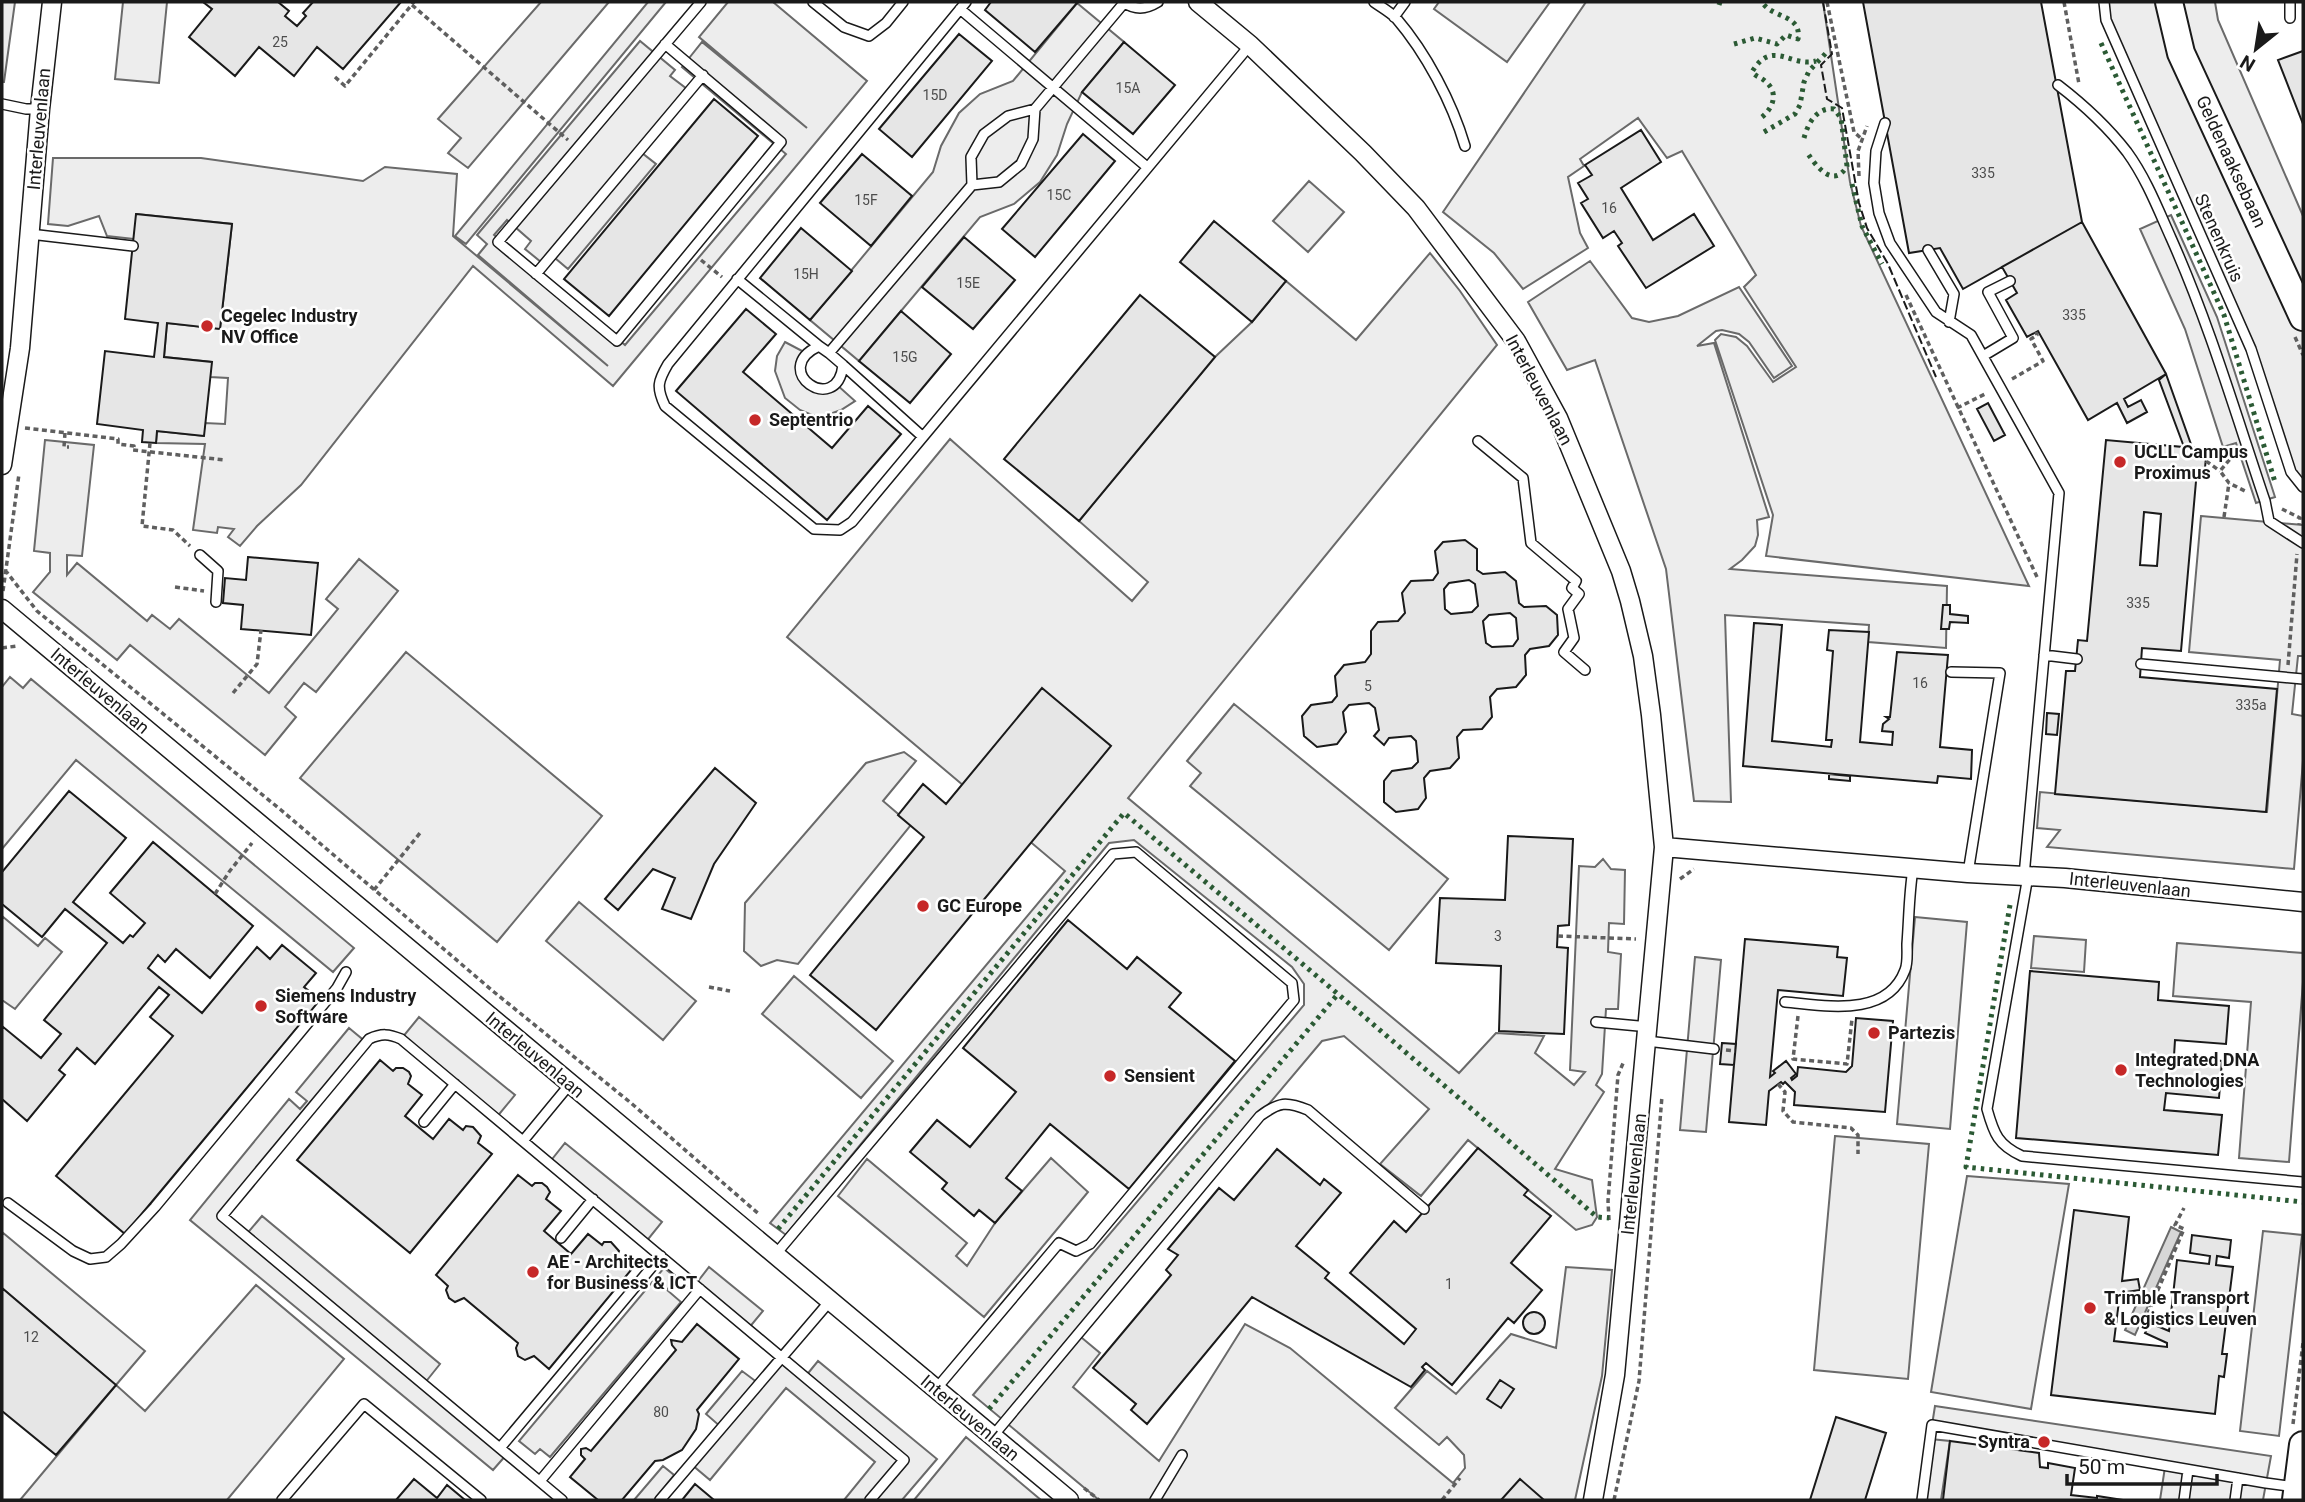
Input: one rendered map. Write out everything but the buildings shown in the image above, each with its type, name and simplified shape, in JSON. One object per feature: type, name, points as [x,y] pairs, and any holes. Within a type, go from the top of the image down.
[{"type":"street","name":"Interleuvenlaan","points":[[2,465],[20,348],[52,2]]},
{"type":"street","name":"Interleuvenlaan","points":[[1198,2],[1250,45],[1363,153],[1416,208],[1516,341],[1558,418],[1621,571],[1630,601],[1646,680],[1673,847],[1642,1031],[1615,1376],[1593,1500]]},
{"type":"street","name":"Geldenaaksebaan","points":[[2169,2],[2181,53],[2303,317]]},
{"type":"street","name":"Interleuvenlaan","points":[[2,609],[1069,1500]]},
{"type":"street","name":"Interleuvenlaan","points":[[1673,847],[2303,902]]},
{"type":"street","points":[[2297,1439],[2297,1493]]},
{"type":"lane","points":[[665,44],[781,142],[617,341],[498,242],[578,148],[665,44],[701,2]]},
{"type":"lane","points":[[813,2],[844,27],[869,36],[886,23],[903,2]]},
{"type":"lane","points":[[830,353],[972,185],[971,157],[984,134],[1008,116],[1035,108],[1123,2],[1136,9],[1150,7],[1158,2]]},
{"type":"lane","points":[[1374,2],[1394,17],[1416,46],[1443,89],[1458,121],[1465,146]]},
{"type":"lane","points":[[1394,17],[1405,2]]},
{"type":"lane","name":"Stenenkruis","points":[[2104,2],[2106,20],[2251,349],[2291,472],[2303,486]]},
{"type":"lane","points":[[2290,2],[2290,18]]},
{"type":"lane","points":[[1147,167],[963,5],[668,364],[659,381],[660,396],[665,406],[814,530],[841,530],[852,522],[1250,45]]},
{"type":"lane","points":[[537,274],[703,75]]},
{"type":"lane","points":[[2058,85],[2082,103],[2108,129],[2145,181],[2186,273],[2218,357],[2269,521],[2301,541]]},
{"type":"lane","points":[[2,104],[40,109]]},
{"type":"lane","points":[[972,185],[999,182],[1021,164],[1033,139],[1035,108]]},
{"type":"lane","points":[[1885,123],[1876,152],[1874,183],[1878,214],[1890,243],[1936,312],[1971,334],[2059,493],[2026,876],[1987,1110],[1997,1139],[2009,1150],[2022,1156],[2303,1182]]},
{"type":"lane","points":[[30,234],[133,246]]},
{"type":"lane","points":[[1928,250],[1954,294],[1949,322]]},
{"type":"lane","points":[[1983,356],[2013,338],[1988,292],[2010,281]]},
{"type":"lane","points":[[735,282],[830,353],[923,436]]},
{"type":"lane","points":[[819,346],[807,351],[800,367],[803,379],[813,388],[826,389],[836,384],[842,378],[843,365]]},
{"type":"lane","points":[[1478,441],[1523,478],[1531,543],[1576,581],[1572,587],[1579,594],[1568,609],[1574,638],[1564,652],[1585,670]]},
{"type":"lane","points":[[200,555],[218,571],[216,597]]},
{"type":"lane","points":[[2044,655],[2077,659]]},
{"type":"lane","points":[[2141,664],[2303,679]]},
{"type":"lane","points":[[1951,672],[2000,673],[1968,873]]},
{"type":"lane","points":[[775,1255],[1112,854],[1136,852],[1292,983],[1294,1000],[1090,1244],[1076,1251],[1059,1243],[936,1389]]},
{"type":"lane","points":[[1784,1002],[1853,1006],[1881,997],[1897,984],[1906,969],[1913,869]]},
{"type":"lane","points":[[8,1203],[74,1251],[90,1259],[106,1257],[164,1196],[337,988],[346,972]]},
{"type":"lane","points":[[1596,1022],[1714,1049]]},
{"type":"lane","points":[[562,1500],[222,1216],[369,1039],[390,1034],[401,1039],[904,1460],[870,1500]]},
{"type":"lane","points":[[424,1122],[454,1084]]},
{"type":"lane","points":[[523,1141],[570,1084]]},
{"type":"lane","points":[[992,1437],[1260,1116],[1275,1105],[1292,1104],[1308,1110],[1424,1209]]},
{"type":"lane","points":[[561,1238],[593,1199]]},
{"type":"lane","points":[[500,1448],[661,1256]]},
{"type":"lane","points":[[540,1481],[701,1289]]},
{"type":"lane","points":[[660,1500],[830,1301]]},
{"type":"lane","points":[[282,1500],[364,1404],[481,1500]]},
{"type":"lane","points":[[1922,1500],[1933,1425],[2238,1478],[2297,1493]]},
{"type":"lane","points":[[1155,1500],[1182,1455]]},
{"type":"lane","points":[[2184,1500],[2188,1470]]},
{"type":"lane","points":[[2235,1500],[2238,1478]]},
{"type":"path","points":[[1827,2],[1854,132],[1876,152]]},
{"type":"path","points":[[2064,2],[2082,103]]},
{"type":"path","points":[[335,77],[345,86],[413,3],[578,148]]},
{"type":"path","points":[[1860,179],[1858,151],[1872,117]]},
{"type":"path","points":[[691,251],[735,282]]},
{"type":"path","points":[[1902,286],[2037,578]]},
{"type":"path","points":[[8,426],[118,439],[118,444],[134,446],[133,450],[225,460]]},
{"type":"path","points":[[65,433],[64,446],[69,447]]},
{"type":"path","points":[[2220,471],[2245,440]]},
{"type":"path","points":[[150,443],[142,526],[173,530],[200,555]]},
{"type":"path","points":[[2206,461],[2220,471],[2229,483],[2300,518],[2301,541],[2287,677]]},
{"type":"path","points":[[2224,517],[2229,483]]},
{"type":"path","points":[[5,570],[37,611],[256,789],[789,1239]]},
{"type":"path","points":[[175,587],[216,597]]},
{"type":"path","points":[[233,693],[257,664],[261,630]]},
{"type":"path","points":[[215,894],[229,872],[265,829]]},
{"type":"path","points":[[374,890],[420,833]]},
{"type":"path","points":[[1673,847],[1679,880]]},
{"type":"path","points":[[1558,936],[1656,939]]},
{"type":"path","points":[[709,987],[730,991]]},
{"type":"path","points":[[1799,1003],[1793,1059],[1847,1064],[1853,1006]]},
{"type":"path","points":[[1611,1232],[1608,1201],[1618,1075],[1631,1043],[1642,1031]]},
{"type":"path","points":[[1778,1084],[1785,1092],[1783,1111],[1793,1122],[1851,1128],[1858,1135],[1858,1154]]},
{"type":"path","points":[[1614,1500],[1639,1381],[1663,1085]]},
{"type":"path","points":[[2148,1327],[2143,1325],[2184,1229],[2175,1225],[2184,1208]]},
{"type":"path","points":[[2126,1293],[2151,1306]]},
{"type":"path","points":[[2297,1439],[2303,1343]]},
{"type":"path","points":[[1441,1500],[1460,1478]]},
{"type":"path","points":[[1078,1483],[1099,1500]]},
{"type":"shaded area","points":[[2,2],[15,2],[4,82],[2,82]]},
{"type":"shaded area","points":[[123,2],[167,2],[159,83],[115,79]]},
{"type":"shaded area","points":[[541,2],[609,2],[468,168],[448,153],[461,138],[438,119]]},
{"type":"shaded area","points":[[648,2],[666,2],[466,244],[455,236]]},
{"type":"shaded area","points":[[728,2],[773,2],[867,81],[613,386],[473,266],[301,485],[257,526],[240,546],[228,537],[234,529],[218,527],[217,533],[193,530],[205,444],[156,443],[157,431],[203,436],[205,423],[225,424],[228,378],[210,377],[211,362],[164,357],[167,323],[220,329],[232,224],[137,214],[134,239],[107,236],[99,216],[68,226],[48,224],[53,158],[201,158],[363,181],[385,167],[457,174],[453,236],[608,366],[478,255],[487,244],[477,235],[640,41],[675,70],[670,76],[687,89],[637,149],[656,164],[568,269],[549,253],[541,262],[525,249],[531,241],[507,220],[494,235],[625,345],[786,154],[682,67],[702,42],[807,128],[699,37]]},
{"type":"shaded area","points":[[1439,2],[1550,2],[1507,62],[1434,9]]},
{"type":"shaded area","points":[[1586,2],[1823,2],[1850,182],[1861,226],[2029,586],[1766,556],[1773,515],[1715,340],[1721,334],[1736,337],[1747,346],[1773,382],[1796,367],[1744,287],[1756,275],[1682,151],[1667,158],[1638,118],[1580,159],[1584,166],[1568,177],[1580,233],[1588,248],[1523,289],[1494,253],[1443,212]]},
{"type":"shaded area","points":[[2104,2],[2215,2],[2218,20],[2303,216],[2303,487],[2291,472],[2251,349],[2106,20]]},
{"type":"shaded area","points":[[1077,3],[1124,42],[1082,92],[1067,124],[1057,155],[1040,182],[1014,204],[980,217],[859,361],[810,320],[933,172],[941,146],[959,113],[980,94],[1013,81]]},
{"type":"shaded area","points":[[1309,181],[1344,212],[1308,252],[1273,221]]},
{"type":"shaded area","points":[[2171,215],[2217,317],[2275,497],[2256,503],[2236,443],[2223,447],[2185,329],[2140,229]]},
{"type":"shaded area","points":[[1430,253],[1497,345],[1128,798],[1459,1073],[1496,1033],[1544,1036],[1535,1053],[1574,1085],[1585,1072],[1570,1070],[1579,866],[1595,867],[1603,859],[1611,869],[1625,870],[1624,924],[1609,923],[1608,952],[1621,954],[1618,1009],[1606,1009],[1602,1074],[1596,1085],[1604,1092],[1555,1169],[1592,1180],[1597,1217],[1592,1225],[1576,1230],[1468,1140],[1421,1196],[1380,1164],[1429,1109],[1344,1036],[1322,1041],[1076,1333],[1100,1353],[1073,1387],[1159,1461],[1245,1324],[1290,1348],[1453,1483],[1465,1468],[1464,1455],[1447,1437],[1439,1445],[1395,1408],[1427,1371],[1456,1394],[1511,1334],[1556,1348],[1566,1267],[1612,1270],[1602,1376],[1575,1500],[1099,1500],[973,1395],[1304,1005],[1304,984],[1292,967],[1134,840],[1109,843],[786,1235],[770,1223],[1065,871],[787,637],[950,439],[1132,601],[1148,582],[1079,521],[1215,357],[1252,322],[1286,281],[1356,340]]},
{"type":"shaded area","points":[[1590,261],[1632,318],[1649,322],[1678,316],[1739,287],[1792,366],[1774,378],[1749,342],[1739,334],[1722,330],[1716,331],[1697,346],[1714,343],[1769,517],[1757,520],[1758,535],[1755,546],[1730,569],[1947,586],[1946,648],[1868,642],[1869,625],[1725,615],[1731,802],[1694,801],[1666,569],[1595,360],[1567,370],[1528,302]]},
{"type":"shaded area","points":[[785,342],[806,353],[800,367],[813,387],[836,384],[855,401],[827,415],[812,415],[800,410],[785,398],[775,371],[777,356]]},
{"type":"shaded area","points":[[45,440],[94,445],[82,556],[67,555],[67,575],[77,563],[147,621],[152,615],[170,629],[179,619],[269,693],[338,609],[326,599],[359,559],[398,591],[316,692],[304,683],[285,707],[296,717],[265,755],[130,645],[117,660],[33,592],[50,572],[50,553],[34,551]]},
{"type":"shaded area","points":[[2201,516],[2303,525],[2303,656],[2298,656],[2292,714],[2303,716],[2303,761],[2294,869],[2047,847],[2060,830],[2037,828],[2040,792],[2267,812],[2280,660],[2189,652]]},
{"type":"shaded area","points":[[406,652],[602,816],[497,942],[300,778]]},
{"type":"shaded area","points":[[10,677],[23,688],[31,679],[354,948],[333,972],[76,760],[2,849],[2,687]]},
{"type":"shaded area","points":[[1234,704],[1448,879],[1389,950],[1190,786],[1201,773],[1187,761]]},
{"type":"shaded area","points":[[904,752],[916,761],[883,801],[911,825],[798,964],[777,960],[761,966],[744,951],[745,903],[866,763]]},
{"type":"shaded area","points":[[579,902],[696,1001],[663,1040],[546,941]]},
{"type":"shaded area","points":[[2,916],[38,946],[45,938],[62,952],[15,1009],[2,1000]]},
{"type":"shaded area","points":[[1915,917],[1967,922],[1950,1129],[1897,1124]]},
{"type":"shaded area","points":[[2034,936],[2086,940],[2084,972],[2031,968]]},
{"type":"shaded area","points":[[2177,943],[2303,953],[2289,1162],[2239,1158],[2251,1002],[2173,996]]},
{"type":"shaded area","points":[[1695,957],[1721,960],[1706,1132],[1680,1130]]},
{"type":"shaded area","points":[[794,976],[893,1061],[861,1098],[762,1014]]},
{"type":"shaded area","points":[[419,1017],[515,1095],[496,1118],[401,1039]]},
{"type":"shaded area","points":[[349,1028],[367,1043],[222,1216],[245,1236],[262,1216],[440,1364],[424,1384],[507,1454],[493,1470],[190,1220],[289,1099],[300,1109],[307,1101],[296,1092]]},
{"type":"shaded area","points":[[1835,1136],[1929,1144],[1908,1379],[1814,1370]]},
{"type":"shaded area","points":[[565,1143],[662,1222],[645,1243],[549,1163]]},
{"type":"shaded area","points":[[1051,1158],[1088,1192],[984,1317],[838,1196],[867,1159],[967,1243],[956,1256],[967,1266],[995,1223]]},
{"type":"shaded area","points":[[1967,1176],[2069,1184],[2031,1409],[1931,1392]]},
{"type":"shaded area","points":[[2171,1227],[2181,1232],[2135,1335],[2125,1330]]},
{"type":"shaded area","points":[[2263,1231],[2302,1235],[2279,1436],[2240,1431]]},
{"type":"shaded area","points":[[2,1232],[145,1351],[116,1385],[2,1288]]},
{"type":"shaded area","points":[[709,1267],[763,1311],[748,1329],[695,1285]]},
{"type":"shaded area","points":[[664,1268],[677,1278],[667,1290],[681,1302],[550,1457],[540,1449],[535,1454],[519,1441]]},
{"type":"shaded area","points":[[256,1285],[344,1359],[227,1500],[20,1500],[116,1385],[145,1411]]},
{"type":"shaded area","points":[[781,1356],[805,1377],[818,1361],[937,1459],[902,1500],[844,1500],[875,1462],[786,1388],[710,1480],[691,1464],[721,1427],[706,1414],[742,1371],[758,1383]]},
{"type":"shaded area","points":[[1935,1406],[2271,1456],[2263,1500],[2160,1500],[2165,1467],[1932,1425]]},
{"type":"shaded area","points":[[966,1437],[1041,1500],[914,1500]]},
{"type":"shaded area","points":[[1930,1439],[1950,1441],[1941,1500],[1922,1500]]},
{"type":"shaded area","points":[[663,1466],[674,1475],[654,1500],[634,1500]]},
{"type":"hedge","points":[[1734,44],[1755,38],[1777,44],[1786,35],[1798,39],[1796,25],[1762,2]]},
{"type":"hedge","points":[[2101,43],[2224,315],[2275,482]]},
{"type":"hedge","points":[[1764,132],[1795,114],[1809,71],[1826,53]]},
{"type":"hedge","points":[[1762,117],[1772,105],[1773,96],[1770,86],[1752,72],[1759,62],[1774,55],[1798,61],[1816,61]]},
{"type":"hedge","points":[[1804,138],[1818,113],[1834,109],[1841,118],[1847,166],[1842,173],[1831,176],[1820,169],[1807,152]]},
{"type":"hedge","points":[[1852,184],[1862,226],[1882,264]]},
{"type":"hedge","points":[[778,1229],[1124,813],[1597,1217],[1609,1218]]},
{"type":"hedge","points":[[2010,905],[1966,1167],[2303,1202]]},
{"type":"hedge","points":[[989,1409],[1338,994]]},
{"type":"fence","points":[[1823,2],[1832,54],[1821,65],[1827,99],[1842,108],[1859,203],[1867,228],[1888,264],[1936,377]]},
{"type":"place","name":"Cegelec Industry NV Office","points":[[207,326]]},
{"type":"place","name":"Septentrio","points":[[755,420]]},
{"type":"place","name":"UCLL Campus Proximus","points":[[2120,462]]},
{"type":"place","name":"GC Europe","points":[[923,906]]},
{"type":"place","name":"Siemens Industry Software","points":[[261,1006]]},
{"type":"place","name":"Partezis","points":[[1874,1033]]},
{"type":"place","name":"Integrated DNA Technologies","points":[[2121,1070]]},
{"type":"place","name":"Sensient","points":[[1110,1076]]},
{"type":"place","name":"AE - Architects for Business & ICT","points":[[533,1272]]},
{"type":"place","name":"Trimble Transport & Logistics Leuven","points":[[2090,1308]]},
{"type":"place","name":"Syntra","points":[[2044,1442]]}]
